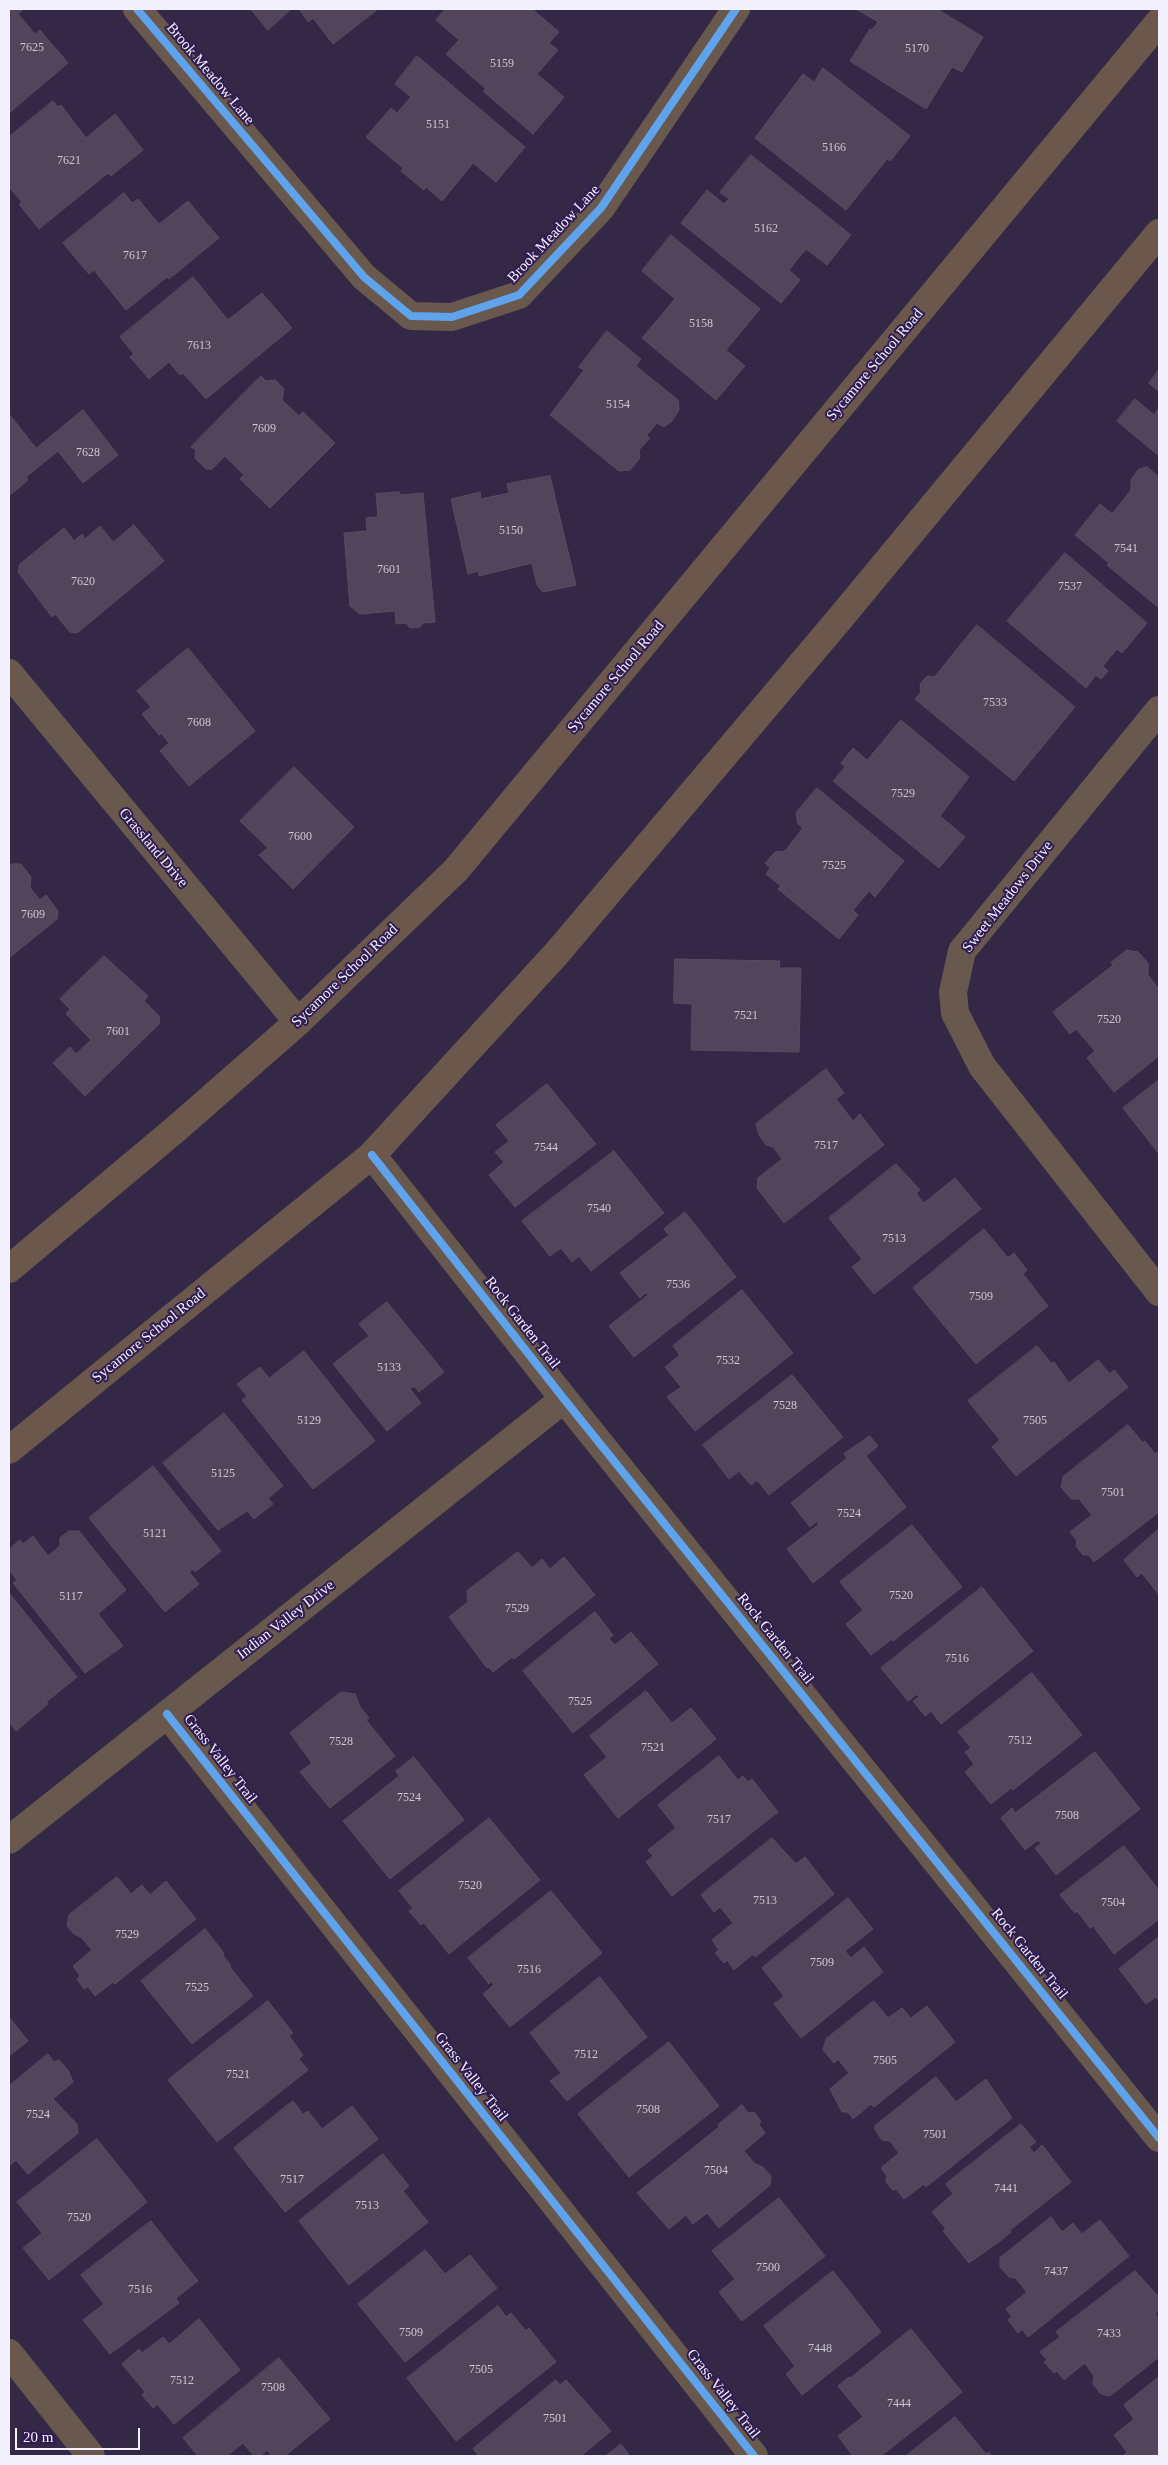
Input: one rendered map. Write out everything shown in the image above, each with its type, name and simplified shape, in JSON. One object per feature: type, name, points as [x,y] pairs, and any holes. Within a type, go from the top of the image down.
[{"type":"main road","name":"Sycamore School Road","points":[[9,1269],[177,1128],[298,1022],[456,870],[1159,22]]},
{"type":"main road","name":"Sycamore School Road","points":[[9,1450],[372,1155],[557,953],[830,630],[1159,233]]},
{"type":"street","name":"Brook Meadow Lane","points":[[137,9],[364,277],[411,316],[452,316],[519,295],[601,208],[736,9]]},
{"type":"street","name":"Grassland Drive","points":[[9,673],[298,1022]]},
{"type":"street","name":"Sweet Meadows Drive","points":[[1159,710],[962,952],[953,992],[955,1012],[982,1066],[1159,1292]]},
{"type":"street","name":"Rock Garden Trail","points":[[372,1155],[564,1399],[1159,2138]]},
{"type":"street","name":"Indian Valley Drive","points":[[9,1840],[564,1399]]},
{"type":"street","name":"Grass Valley Trail","points":[[167,1714],[754,2456]]},
{"type":"street","points":[[9,2353],[91,2456]]},
{"type":"building","points":[[9,9],[24,9],[18,14],[35,34],[40,30],[68,63],[9,113]]},
{"type":"building","points":[[251,9],[291,9],[268,30]]},
{"type":"building","points":[[301,9],[378,9],[333,44],[313,18],[308,22]]},
{"type":"building","points":[[446,9],[532,9],[559,32],[549,43],[558,50],[537,74],[564,97],[533,134],[483,91],[486,89],[446,54],[459,40],[436,20]]},
{"type":"building","points":[[856,9],[937,9],[983,37],[962,72],[952,67],[926,109],[850,61],[870,29],[872,30],[878,22]]},
{"type":"building","points":[[417,56],[525,147],[496,182],[473,163],[442,201],[426,187],[424,190],[401,171],[403,168],[366,137],[391,108],[397,113],[411,97],[395,84]]},
{"type":"building","points":[[823,68],[910,136],[890,161],[887,159],[846,210],[755,138],[803,74],[814,82]]},
{"type":"building","points":[[53,101],[58,107],[61,105],[86,138],[115,114],[143,150],[111,176],[108,173],[39,229],[19,204],[22,202],[9,187],[9,137]]},
{"type":"building","points":[[751,155],[851,235],[827,265],[806,249],[789,270],[800,280],[781,303],[681,223],[707,190],[724,204],[729,199],[720,192]]},
{"type":"building","points":[[124,193],[132,203],[138,199],[159,224],[188,201],[219,238],[169,279],[167,277],[126,310],[94,270],[89,274],[63,243]]},
{"type":"building","points":[[671,235],[760,309],[726,350],[745,366],[716,400],[642,338],[675,299],[642,271]]},
{"type":"building","points":[[193,277],[228,320],[262,293],[292,328],[206,399],[183,373],[180,375],[169,362],[149,379],[130,357],[134,354],[120,337]]},
{"type":"building","points":[[607,331],[641,359],[636,366],[678,400],[679,410],[672,421],[664,427],[657,423],[646,436],[650,438],[639,450],[640,458],[630,470],[619,471],[550,415],[584,370],[579,367]]},
{"type":"building","points":[[1159,370],[1159,392],[1149,383]]},
{"type":"building","points":[[261,376],[266,381],[275,380],[284,389],[282,400],[299,416],[303,412],[335,443],[270,508],[240,479],[244,475],[225,456],[212,469],[206,469],[195,458],[196,450],[191,447]]},
{"type":"building","points":[[1135,399],[1154,415],[1159,408],[1159,456],[1117,421]]},
{"type":"building","points":[[83,410],[118,455],[83,483],[58,451],[26,477],[28,480],[9,496],[9,414],[36,448]]},
{"type":"building","points":[[1147,467],[1159,477],[1159,608],[1107,565],[1109,563],[1075,535],[1100,504],[1112,514],[1131,490],[1131,480],[1138,470]]},
{"type":"building","points":[[550,476],[576,585],[543,592],[537,585],[532,563],[479,576],[478,571],[468,574],[451,499],[480,492],[481,499],[509,493],[507,484]]},
{"type":"building","points":[[399,492],[400,495],[423,493],[435,622],[423,623],[420,627],[410,628],[406,623],[396,624],[395,611],[360,614],[350,606],[344,533],[367,531],[366,518],[378,517],[376,494]]},
{"type":"building","points":[[134,525],[164,561],[77,633],[70,632],[55,614],[52,617],[18,572],[20,564],[64,528],[74,541],[82,534],[85,539],[100,526],[113,542]]},
{"type":"building","points":[[1065,553],[1147,623],[1122,653],[1117,649],[1103,666],[1108,671],[1101,679],[1096,675],[1086,688],[1007,621]]},
{"type":"building","points":[[977,625],[1075,707],[1014,781],[915,699],[921,692],[920,684],[927,676],[934,677]]},
{"type":"building","points":[[188,648],[255,731],[189,786],[160,751],[169,743],[161,733],[159,735],[142,714],[151,707],[137,691]]},
{"type":"building","points":[[901,720],[969,777],[940,816],[965,837],[939,868],[833,781],[845,767],[841,763],[853,748],[867,760]]},
{"type":"building","points":[[294,767],[354,827],[293,889],[259,855],[268,848],[240,821]]},
{"type":"building","points":[[817,788],[904,861],[875,897],[869,891],[853,910],[858,915],[839,939],[778,889],[781,886],[766,874],[770,868],[765,863],[775,852],[785,851],[803,828],[798,824],[796,813]]},
{"type":"building","points":[[21,864],[31,877],[30,888],[40,900],[46,895],[58,911],[57,919],[9,958],[9,866]]},
{"type":"building","points":[[1127,950],[1138,952],[1148,963],[1148,975],[1159,989],[1159,1056],[1114,1092],[1087,1058],[1095,1051],[1076,1029],[1070,1034],[1053,1012],[1113,965],[1111,963]]},
{"type":"building","points":[[104,956],[148,996],[144,1001],[160,1017],[159,1024],[85,1096],[53,1063],[70,1047],[76,1054],[91,1040],[66,1014],[70,1009],[60,999]]},
{"type":"building","points":[[675,959],[780,961],[779,968],[801,968],[799,1052],[691,1050],[692,1004],[674,1003]]},
{"type":"building","points":[[826,1069],[844,1093],[836,1099],[853,1121],[860,1114],[884,1145],[784,1223],[757,1188],[758,1178],[782,1159],[773,1147],[766,1145],[759,1135],[756,1124]]},
{"type":"building","points":[[1159,1080],[1159,1154],[1123,1108]]},
{"type":"building","points":[[547,1084],[596,1144],[515,1207],[489,1175],[504,1162],[495,1152],[509,1141],[496,1125]]},
{"type":"building","points":[[614,1151],[664,1213],[591,1271],[579,1256],[572,1262],[561,1248],[550,1256],[522,1221]]},
{"type":"building","points":[[896,1164],[920,1190],[916,1193],[924,1203],[955,1178],[981,1209],[874,1294],[852,1267],[862,1259],[829,1218]]},
{"type":"building","points":[[685,1212],[736,1277],[634,1357],[609,1326],[648,1295],[646,1292],[640,1298],[620,1273],[669,1235],[664,1229]]},
{"type":"building","points":[[984,1229],[1008,1258],[1014,1253],[1027,1270],[1023,1274],[1048,1306],[976,1364],[913,1288]]},
{"type":"building","points":[[742,1290],[793,1353],[695,1431],[667,1397],[681,1387],[665,1367],[680,1355],[673,1346]]},
{"type":"building","points":[[387,1302],[444,1372],[419,1392],[414,1386],[410,1389],[421,1403],[387,1431],[333,1364],[369,1336],[359,1324]]},
{"type":"building","points":[[1037,1346],[1052,1364],[1054,1362],[1069,1383],[1098,1360],[1110,1374],[1114,1370],[1128,1387],[1016,1476],[992,1447],[1000,1440],[968,1401]]},
{"type":"building","points":[[304,1351],[375,1441],[313,1489],[242,1400],[247,1396],[237,1384],[260,1367],[269,1378]]},
{"type":"building","points":[[792,1375],[843,1437],[769,1495],[757,1480],[751,1485],[739,1471],[729,1479],[703,1445]]},
{"type":"building","points":[[224,1413],[283,1486],[268,1498],[273,1504],[254,1519],[247,1511],[218,1530],[163,1463]]},
{"type":"building","points":[[1128,1425],[1143,1443],[1145,1441],[1155,1454],[1159,1451],[1159,1512],[1094,1562],[1089,1555],[1083,1555],[1076,1546],[1077,1541],[1070,1532],[1092,1515],[1079,1499],[1071,1499],[1061,1487],[1063,1477]]},
{"type":"building","points":[[870,1436],[878,1446],[866,1456],[906,1507],[813,1583],[787,1549],[819,1524],[817,1521],[810,1527],[791,1503],[847,1458],[844,1454]]},
{"type":"building","points":[[153,1466],[221,1551],[195,1572],[193,1569],[189,1572],[199,1584],[165,1612],[89,1518]]},
{"type":"building","points":[[912,1525],[962,1587],[893,1641],[892,1639],[871,1655],[846,1624],[863,1610],[840,1582]]},
{"type":"building","points":[[1159,1529],[1159,1595],[1142,1573],[1137,1577],[1124,1560]]},
{"type":"building","points":[[69,1531],[79,1531],[126,1590],[98,1614],[123,1646],[85,1673],[13,1583],[17,1580],[9,1570],[9,1549],[20,1540],[23,1544],[33,1536],[48,1556],[60,1546],[60,1538]]},
{"type":"building","points":[[518,1552],[532,1568],[542,1559],[550,1569],[564,1557],[595,1595],[514,1659],[512,1657],[493,1672],[489,1667],[487,1668],[449,1617],[468,1602],[467,1591]]},
{"type":"building","points":[[982,1587],[1033,1651],[941,1724],[931,1711],[925,1716],[913,1701],[919,1697],[917,1694],[908,1701],[881,1668]]},
{"type":"building","points":[[9,1593],[77,1677],[46,1702],[48,1704],[16,1731],[9,1722]]},
{"type":"building","points":[[595,1612],[613,1635],[609,1639],[615,1645],[631,1632],[658,1664],[573,1733],[523,1671]]},
{"type":"building","points":[[1032,1673],[1082,1735],[1013,1790],[1011,1788],[991,1804],[965,1772],[974,1764],[965,1752],[971,1748],[958,1732]]},
{"type":"building","points":[[646,1691],[672,1723],[691,1708],[716,1739],[618,1818],[584,1775],[607,1757],[590,1736]]},
{"type":"building","points":[[341,1692],[355,1694],[360,1707],[369,1718],[366,1720],[395,1756],[330,1808],[300,1772],[312,1763],[290,1733]]},
{"type":"building","points":[[1095,1752],[1140,1809],[1056,1875],[1035,1848],[1041,1844],[1038,1840],[1025,1850],[1001,1818],[1012,1808],[1015,1813]]},
{"type":"building","points":[[719,1756],[738,1780],[743,1776],[748,1782],[752,1779],[778,1812],[672,1896],[646,1862],[653,1856],[648,1850],[676,1828],[658,1805]]},
{"type":"building","points":[[414,1757],[464,1820],[390,1879],[343,1821],[399,1776],[396,1771]]},
{"type":"building","points":[[489,1818],[540,1880],[449,1954],[424,1923],[421,1925],[409,1911],[413,1908],[399,1891]]},
{"type":"building","points":[[772,1838],[796,1864],[805,1857],[834,1894],[755,1957],[753,1954],[734,1970],[727,1960],[724,1963],[715,1953],[719,1950],[712,1940],[733,1923],[720,1907],[714,1912],[701,1895]]},
{"type":"building","points":[[1124,1846],[1159,1890],[1159,1919],[1114,1954],[1093,1926],[1090,1928],[1077,1911],[1075,1913],[1060,1895]]},
{"type":"building","points":[[117,1877],[131,1894],[142,1885],[150,1895],[166,1881],[196,1919],[115,1984],[113,1982],[95,1996],[88,1986],[84,1989],[77,1979],[80,1976],[73,1966],[92,1950],[81,1937],[74,1934],[67,1926],[69,1915]]},
{"type":"building","points":[[551,1891],[602,1953],[510,2027],[483,1994],[494,1985],[491,1981],[489,1984],[468,1958]]},
{"type":"building","points":[[848,1898],[873,1929],[845,1951],[851,1958],[864,1947],[883,1972],[801,2038],[774,2004],[784,1996],[762,1968]]},
{"type":"building","points":[[205,1929],[224,1953],[222,1954],[230,1967],[253,1996],[192,2044],[141,1981]]},
{"type":"building","points":[[1159,1937],[1159,2001],[1156,1997],[1146,2004],[1119,1969]]},
{"type":"building","points":[[600,1977],[647,2037],[567,2101],[550,2081],[561,2073],[530,2033]]},
{"type":"building","points":[[268,2001],[293,2033],[289,2036],[303,2055],[299,2059],[308,2070],[217,2142],[168,2080]]},
{"type":"building","points":[[874,2001],[888,2018],[902,2008],[911,2018],[927,2006],[955,2042],[874,2107],[871,2104],[853,2119],[848,2112],[842,2112],[830,2089],[849,2073],[838,2059],[834,2063],[823,2050],[826,2039]]},
{"type":"building","points":[[9,2017],[28,2041],[9,2056]]},
{"type":"building","points":[[669,2042],[719,2106],[629,2177],[578,2114]]},
{"type":"building","points":[[48,2054],[54,2062],[59,2060],[68,2070],[73,2082],[53,2099],[77,2124],[78,2133],[28,2174],[16,2160],[9,2166],[9,2086]]},
{"type":"building","points":[[936,2077],[956,2102],[986,2079],[1012,2118],[926,2187],[924,2184],[904,2199],[896,2189],[893,2190],[886,2182],[887,2176],[881,2168],[899,2153],[890,2141],[882,2140],[875,2130],[875,2126]]},
{"type":"building","points":[[293,2101],[303,2114],[308,2111],[322,2129],[352,2106],[378,2139],[285,2212],[234,2148]]},
{"type":"building","points":[[742,2105],[748,2113],[754,2112],[761,2121],[759,2125],[765,2133],[744,2151],[755,2164],[763,2167],[771,2176],[770,2185],[719,2228],[707,2213],[693,2224],[686,2215],[669,2229],[637,2193],[719,2127],[718,2125]]},
{"type":"building","points":[[1021,2124],[1036,2142],[1029,2147],[1034,2153],[1042,2145],[1071,2182],[1010,2230],[1011,2232],[1000,2241],[969,2263],[943,2231],[946,2229],[932,2212],[953,2194],[946,2184]]},
{"type":"building","points":[[97,2139],[147,2202],[49,2280],[23,2248],[42,2233],[17,2202]]},
{"type":"building","points":[[383,2154],[409,2186],[403,2191],[428,2222],[349,2285],[299,2221]]},
{"type":"building","points":[[779,2198],[825,2256],[742,2321],[719,2292],[735,2279],[712,2251]]},
{"type":"building","points":[[1051,2217],[1062,2232],[1073,2223],[1082,2234],[1100,2220],[1129,2256],[1028,2337],[1022,2329],[1018,2333],[1008,2320],[1012,2317],[1006,2309],[1027,2292],[1015,2278],[1009,2277],[1000,2267],[1000,2258]]},
{"type":"building","points":[[151,2221],[198,2281],[176,2298],[179,2303],[110,2354],[83,2320],[104,2304],[81,2275]]},
{"type":"building","points":[[425,2250],[445,2274],[470,2255],[497,2288],[405,2362],[358,2304]]},
{"type":"building","points":[[833,2271],[881,2332],[802,2395],[786,2374],[795,2366],[764,2326]]},
{"type":"building","points":[[1135,2271],[1159,2297],[1159,2310],[1155,2314],[1159,2319],[1159,2357],[1110,2396],[1101,2394],[1093,2384],[1094,2376],[1085,2363],[1064,2380],[1057,2371],[1054,2373],[1044,2362],[1047,2360],[1040,2352],[1060,2337],[1056,2332]]},
{"type":"building","points":[[498,2306],[506,2317],[511,2313],[526,2331],[529,2328],[556,2362],[456,2441],[407,2378]]},
{"type":"building","points":[[199,2319],[240,2370],[174,2424],[157,2404],[153,2408],[142,2395],[145,2392],[122,2364],[139,2349],[142,2353],[163,2337],[169,2344]]},
{"type":"building","points":[[911,2329],[962,2392],[881,2456],[853,2456],[838,2436],[863,2417],[838,2386]]},
{"type":"building","points":[[279,2358],[330,2419],[285,2456],[272,2456],[267,2450],[260,2456],[254,2456],[243,2443],[227,2456],[198,2456],[183,2438]]},
{"type":"building","points":[[1159,2377],[1159,2456],[1123,2456],[1127,2452],[1114,2435],[1134,2419],[1124,2405]]},
{"type":"building","points":[[556,2380],[560,2385],[566,2380],[611,2431],[581,2456],[479,2456],[473,2449]]},
{"type":"building","points":[[955,2417],[986,2454],[989,2452],[992,2456],[906,2456]]},
{"type":"building","points":[[621,2444],[630,2456],[606,2456]]},
{"type":"cycle path","points":[[137,9],[364,277],[411,316],[452,317],[519,295],[601,208],[736,9]]},
{"type":"cycle path","points":[[372,1155],[564,1399],[1159,2138]]},
{"type":"cycle path","points":[[167,1714],[754,2456]]}]
